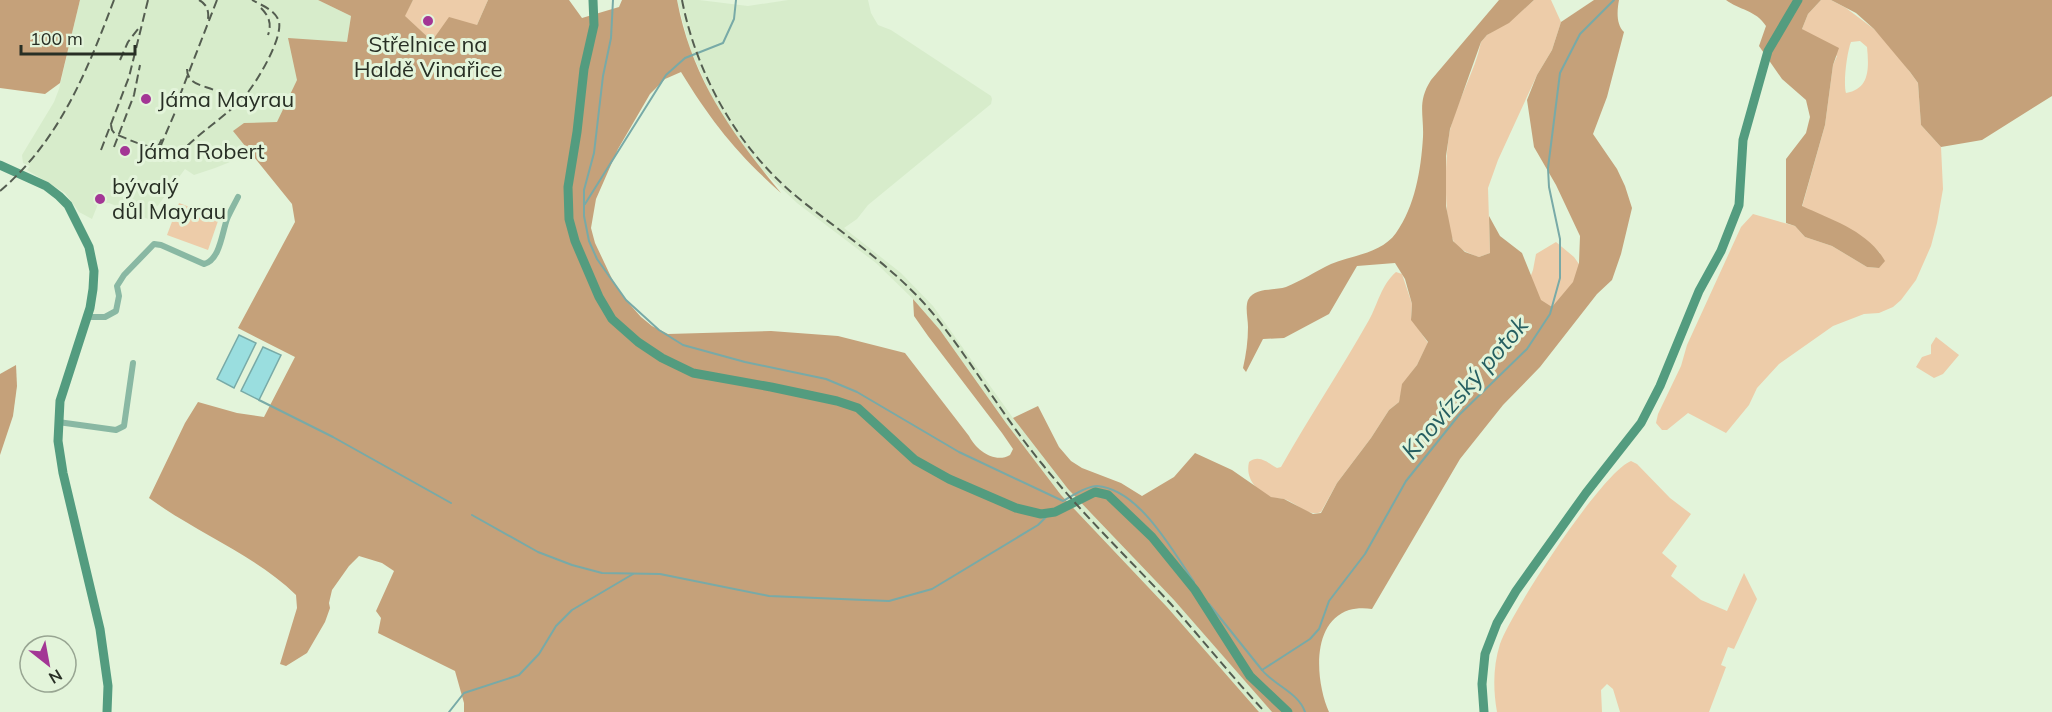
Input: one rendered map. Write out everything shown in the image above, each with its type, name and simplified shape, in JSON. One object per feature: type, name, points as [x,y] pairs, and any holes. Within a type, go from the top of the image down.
[{"type":"street","points":[[593,0],[594,25],[584,69],[568,187],[569,219],[575,241],[599,297],[612,319],[638,342],[662,358],[693,373],[837,401],[858,408],[915,460],[949,479],[1016,508],[1041,514],[1055,512],[1095,492],[1108,495],[1152,537],[1195,590],[1250,676],[1288,712]]},
{"type":"street","points":[[1484,712],[1482,684],[1485,654],[1497,623],[1516,591],[1586,493],[1641,423],[1660,386],[1698,291],[1721,251],[1739,205],[1743,140],[1768,51],[1797,0]]},
{"type":"street","points":[[0,165],[46,186],[67,203],[89,247],[94,271],[93,289],[86,317],[60,402],[58,441],[63,473],[100,629],[108,686],[107,712]]},
{"type":"street","points":[[86,317],[105,317],[116,311],[119,296],[117,286],[124,275],[154,244],[204,264],[209,263],[216,254],[228,217],[238,197]]},
{"type":"street","points":[[58,422],[116,430],[124,426],[133,363]]},
{"type":"shaded area","points":[[0,0],[80,0],[60,83],[45,94],[0,88]]},
{"type":"shaded area","points":[[80,0],[318,0],[351,16],[347,42],[301,82],[275,131],[230,162],[194,175],[185,169],[148,219],[109,203],[98,204],[92,219],[79,212],[65,193],[27,170],[30,166],[23,163],[22,155],[54,102],[59,89]]},
{"type":"shaded area","points":[[318,0],[413,0],[405,16],[432,41],[449,17],[477,25],[488,0],[569,0],[582,18],[619,7],[622,0],[677,0],[684,28],[703,80],[730,126],[781,193],[751,165],[726,136],[681,72],[665,79],[650,94],[618,149],[596,199],[591,228],[595,243],[613,281],[625,299],[652,326],[668,334],[771,331],[838,336],[905,353],[981,451],[998,458],[1010,455],[1013,449],[1002,433],[914,316],[913,299],[940,330],[1061,495],[1167,607],[1259,712],[464,712],[464,703],[455,671],[378,633],[381,618],[376,611],[394,571],[382,563],[359,556],[332,590],[330,608],[325,622],[307,653],[286,666],[280,664],[297,608],[296,595],[244,556],[149,498],[185,423],[198,402],[237,413],[264,417],[295,357],[238,328],[295,222],[292,204],[233,131],[244,123],[277,122],[297,80],[288,38],[347,42],[351,16]]},
{"type":"shaded area","name":"Střelnice na Haldě Vinařice","points":[[413,0],[488,0],[477,25],[432,41],[404,16]]},
{"type":"shaded area","points":[[677,0],[699,0],[748,6],[788,0],[868,0],[871,13],[878,25],[891,30],[991,96],[991,104],[868,205],[857,219],[844,228],[901,273],[933,306],[1013,418],[1068,489],[1174,600],[1272,712],[1259,712],[1167,607],[1061,495],[940,330],[913,299],[876,263],[797,203],[762,170],[735,135],[713,100],[690,49]]},
{"type":"shaded area","points":[[1499,0],[1534,0],[1509,23],[1487,35],[1481,42],[1450,129],[1446,156],[1446,206],[1453,241],[1465,252],[1479,257],[1490,253],[1489,216],[1500,236],[1522,253],[1541,300],[1552,307],[1573,282],[1579,263],[1580,236],[1556,185],[1534,147],[1527,100],[1537,75],[1552,50],[1561,22],[1594,0],[1619,0],[1618,21],[1624,32],[1607,97],[1593,134],[1617,169],[1632,208],[1621,254],[1612,280],[1597,294],[1540,367],[1503,405],[1460,459],[1372,609],[1349,610],[1336,617],[1328,627],[1322,640],[1319,670],[1329,712],[1272,712],[1174,600],[1068,489],[1013,418],[1038,406],[1059,447],[1071,461],[1082,468],[1121,483],[1142,496],[1174,477],[1195,453],[1232,470],[1271,497],[1284,499],[1313,514],[1321,513],[1337,483],[1389,410],[1399,402],[1402,384],[1417,365],[1428,342],[1411,320],[1412,304],[1405,279],[1395,263],[1357,266],[1329,314],[1284,338],[1263,339],[1246,372],[1243,368],[1248,337],[1248,300],[1255,293],[1286,287],[1331,264],[1374,250],[1390,240],[1396,233],[1408,211],[1419,175],[1423,137],[1422,108],[1427,88],[1431,80]]},
{"type":"shaded area","points":[[1534,0],[1551,0],[1561,22],[1552,50],[1537,75],[1498,160],[1488,188],[1490,253],[1479,257],[1457,246],[1450,230],[1446,185],[1450,130],[1481,42]]},
{"type":"shaded area","points":[[1726,0],[1821,0],[1808,14],[1802,29],[1839,48],[1833,65],[1825,125],[1802,206],[1837,222],[1869,242],[1885,261],[1879,268],[1867,267],[1832,246],[1805,237],[1795,226],[1786,223],[1786,159],[1806,133],[1810,117],[1806,100],[1782,79],[1759,46],[1766,26],[1762,21],[1752,13]]},
{"type":"shaded area","points":[[1821,0],[1831,0],[1846,8],[1874,29],[1893,49],[1918,83],[1921,125],[1941,147],[1943,189],[1931,246],[1916,280],[1901,300],[1893,307],[1879,313],[1864,314],[1833,326],[1779,364],[1757,388],[1749,405],[1726,433],[1688,413],[1667,430],[1662,430],[1656,423],[1658,414],[1681,366],[1687,345],[1741,227],[1753,214],[1795,226],[1805,237],[1832,246],[1867,267],[1879,268],[1880,253],[1871,245],[1843,226],[1802,207],[1825,125],[1833,65],[1837,56],[1802,29],[1808,14]],"holes":[[[1860,41],[1867,47],[1868,70],[1864,82],[1854,91],[1846,93],[1846,68],[1851,42]]]},
{"type":"shaded area","points":[[1831,0],[2052,0],[2052,96],[1982,140],[1941,147],[1921,125],[1918,83],[1910,72],[1874,29],[1856,13]]},
{"type":"shaded area","points":[[179,203],[219,218],[208,250],[167,235]]},
{"type":"shaded area","points":[[1556,242],[1574,257],[1581,267],[1579,297],[1508,335],[1533,270],[1536,254]]},
{"type":"shaded area","points":[[1396,272],[1402,274],[1412,304],[1411,318],[1428,343],[1417,365],[1403,384],[1399,402],[1389,410],[1337,483],[1321,512],[1308,512],[1287,500],[1267,495],[1257,488],[1251,479],[1249,462],[1260,459],[1277,468],[1281,467],[1358,339],[1387,283]]},
{"type":"shaded area","points":[[1936,337],[1959,355],[1943,374],[1934,378],[1916,367],[1922,357],[1931,354],[1931,345]]},
{"type":"shaded area","points":[[16,365],[17,386],[13,416],[0,455],[0,374]]},
{"type":"shaded area","points":[[1631,461],[1637,464],[1670,498],[1691,514],[1662,553],[1677,566],[1671,576],[1701,600],[1727,611],[1744,573],[1757,599],[1734,649],[1728,647],[1721,665],[1726,667],[1709,712],[1620,712],[1613,689],[1607,684],[1601,690],[1602,712],[1497,712],[1495,669],[1500,644],[1508,627],[1539,575],[1580,515],[1617,471]]},
{"type":"water","points":[[239,335],[256,343],[234,388],[217,379]]},
{"type":"water","points":[[263,347],[281,355],[259,400],[241,391]]},
{"type":"waterway","points":[[613,0],[611,38],[603,76],[594,153],[584,190],[584,216],[589,241],[597,259],[626,300],[659,330],[683,345],[745,362],[826,379],[857,392],[959,452],[1063,501],[1093,486],[1112,490],[1127,498],[1153,523],[1194,582]]},
{"type":"waterway","points":[[585,204],[666,75],[685,58],[723,43],[734,19],[736,0]]},
{"type":"waterway","name":"Knovízský potok","points":[[1305,712],[1292,694],[1262,670],[1310,639],[1319,629],[1329,601],[1365,554],[1406,481],[1459,415],[1527,349],[1550,314],[1560,278],[1560,239],[1549,187],[1548,168],[1560,73],[1580,34],[1614,0]]},
{"type":"waterway","points":[[259,400],[333,437],[451,503]]},
{"type":"waterway","points":[[472,515],[538,552],[602,573],[660,574],[769,596],[889,601],[932,589],[1038,525],[1046,517]]},
{"type":"waterway","points":[[449,712],[464,693],[519,675],[539,654],[556,626],[572,610],[633,574]]},
{"type":"waterway","points":[[1209,604],[1262,670]]},
{"type":"railway","points":[[0,191],[21,171],[55,127],[82,78],[114,0]]},
{"type":"railway","points":[[101,150],[129,77],[148,0]]},
{"type":"railway","points":[[199,0],[207,8],[208,19]]},
{"type":"railway","points":[[217,0],[161,145],[169,153],[181,152],[237,104],[262,71],[274,47],[279,26],[278,19],[270,10],[252,0]]},
{"type":"railway","points":[[682,0],[698,57],[710,85],[724,111],[759,160],[802,201],[885,266],[916,294],[945,329],[1014,427],[1058,483],[1170,603],[1265,712]]},
{"type":"railway","points":[[261,8],[269,20],[268,35]]},
{"type":"railway","points":[[120,60],[128,42],[138,29]]},
{"type":"railway","points":[[114,147],[134,95],[140,65]]},
{"type":"railway","points":[[187,69],[192,81],[214,90]]},
{"type":"railway","points":[[111,125],[115,134],[150,147],[158,146],[163,137]]},
{"type":"place","name":"Střelnice na Haldě Vinařice","points":[[428,21]]},
{"type":"place","name":"Jáma Mayrau","points":[[146,99]]},
{"type":"place","name":"Jáma Robert","points":[[125,151]]},
{"type":"place","name":"bývalý důl Mayrau","points":[[100,199]]}]
